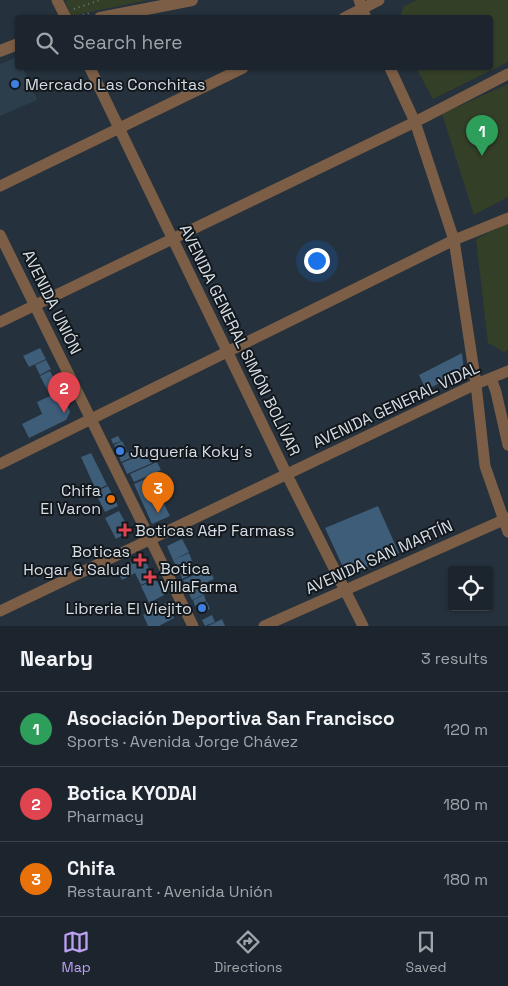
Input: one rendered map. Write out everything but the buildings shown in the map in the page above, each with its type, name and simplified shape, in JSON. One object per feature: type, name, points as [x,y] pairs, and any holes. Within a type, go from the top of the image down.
[{"type":"street","points":[[57,0],[67,14]]},
{"type":"street","points":[[115,15],[192,0]]},
{"type":"street","points":[[350,15],[379,0]]},
{"type":"street","points":[[1,47],[15,45]]},
{"type":"street","name":"AVENIDA GENERAL SIMÓN BOLÍVAR","points":[[91,70],[287,475],[363,626]]},
{"type":"street","points":[[0,186],[239,70]]},
{"type":"street","points":[[391,70],[415,122],[454,240],[476,384],[485,466],[508,532]]},
{"type":"street","points":[[0,322],[415,122],[508,74]]},
{"type":"street","points":[[0,464],[454,240],[508,218]]},
{"type":"street","name":"AVENIDA UNIÓN","points":[[0,235],[193,626]]},
{"type":"street","name":"AVENIDA GENERAL VIDAL","points":[[0,611],[476,384],[508,371]]},
{"type":"street","points":[[491,378],[508,445]]},
{"type":"street","name":"AVENIDA SAN MARTÍN","points":[[264,626],[505,519]]},
{"type":"path","points":[[67,14],[100,0]]},
{"type":"shaded area","name":"Mercado Las Conchitas","points":[[15,58],[15,70],[24,70],[37,100],[0,116],[0,64]]},
{"type":"green space","points":[[148,0],[76,15],[71,15],[65,1]]},
{"type":"green space","points":[[417,0],[508,0],[508,62],[493,69],[493,15],[401,15],[404,6]]},
{"type":"green space","points":[[417,70],[492,70],[433,99]]},
{"type":"green space","points":[[508,84],[508,197],[474,215],[442,114]]},
{"type":"green space","points":[[508,223],[508,350],[504,352],[488,343],[476,239]]},
{"type":"place","name":"Mercado Las Conchitas","points":[[15,84]]},
{"type":"place","name":"Asociación Deportiva San Francisco","points":[[482,156]]},
{"type":"place","name":"Botica KYODAI","points":[[64,413]]},
{"type":"place","name":"Juguería Koky´s","points":[[120,451]]},
{"type":"place","name":"Chifa El Varon","points":[[111,499]]},
{"type":"place","name":"Chifa","points":[[158,513]]},
{"type":"place","name":"Boticas A&P Farmass","points":[[125,530]]},
{"type":"place","name":"Boticas Hogar & Salud","points":[[140,560]]},
{"type":"place","name":"Botica VillaFarma","points":[[150,577]]},
{"type":"place","name":"Libreria El Viejito","points":[[202,608]]}]
